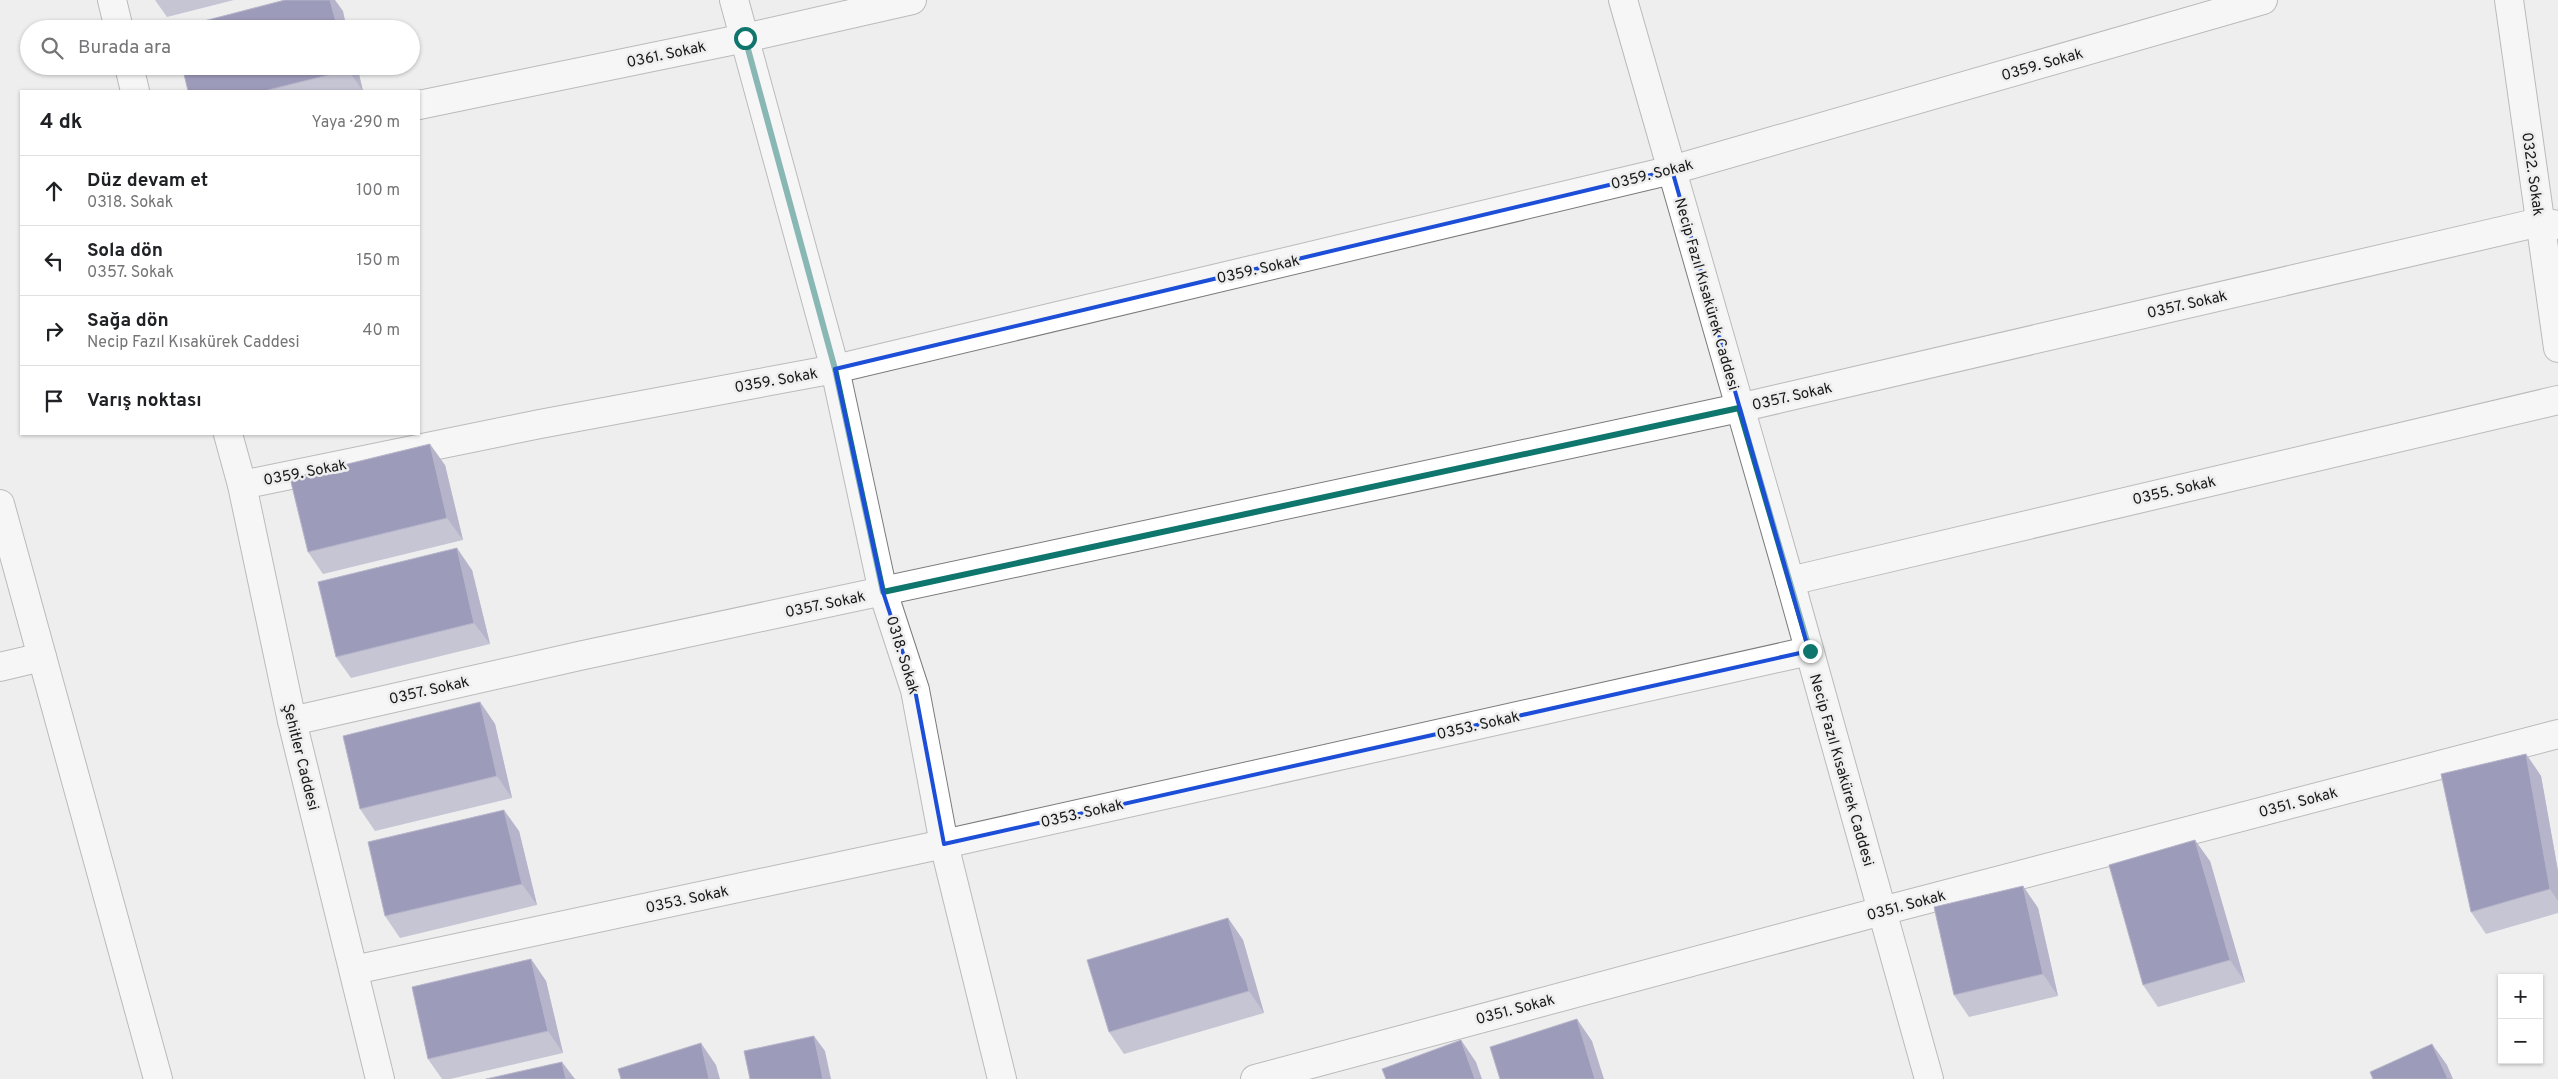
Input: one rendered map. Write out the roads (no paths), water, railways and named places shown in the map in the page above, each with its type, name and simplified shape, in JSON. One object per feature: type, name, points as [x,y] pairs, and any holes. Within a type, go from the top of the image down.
[{"type":"street","points":[[112,0],[117,20]]},
{"type":"street","name":"0318. Sokak","points":[[734,0],[835,369],[883,592],[915,690],[944,844],[1002,1079]]},
{"type":"street","name":"0361. Sokak","points":[[420,106],[745,38],[912,0]]},
{"type":"street","name":"Necip Fazıl Kısakürek Caddesi","points":[[1623,0],[1810,651],[1929,1079]]},
{"type":"street","name":"0359. Sokak","points":[[242,485],[540,424],[835,369],[1672,170],[2262,0]]},
{"type":"street","name":"0322. Sokak","points":[[2509,0],[2549,224],[2558,348]]},
{"type":"street","points":[[131,75],[135,90]]},
{"type":"street","name":"0357. Sokak","points":[[292,721],[579,656],[1739,408],[2549,224]]},
{"type":"street","name":"0355. Sokak","points":[[1790,581],[2558,400]]},
{"type":"street","name":"Şehitler Caddesi","points":[[228,435],[242,485],[292,721],[380,1079]]},
{"type":"street","points":[[0,504],[158,1079]]},
{"type":"street","name":"0353. Sokak","points":[[354,970],[944,844],[1810,651]]},
{"type":"street","points":[[0,667],[42,657]]},
{"type":"street","name":"0351. Sokak","points":[[1256,1079],[1882,911],[2558,734]]}]
